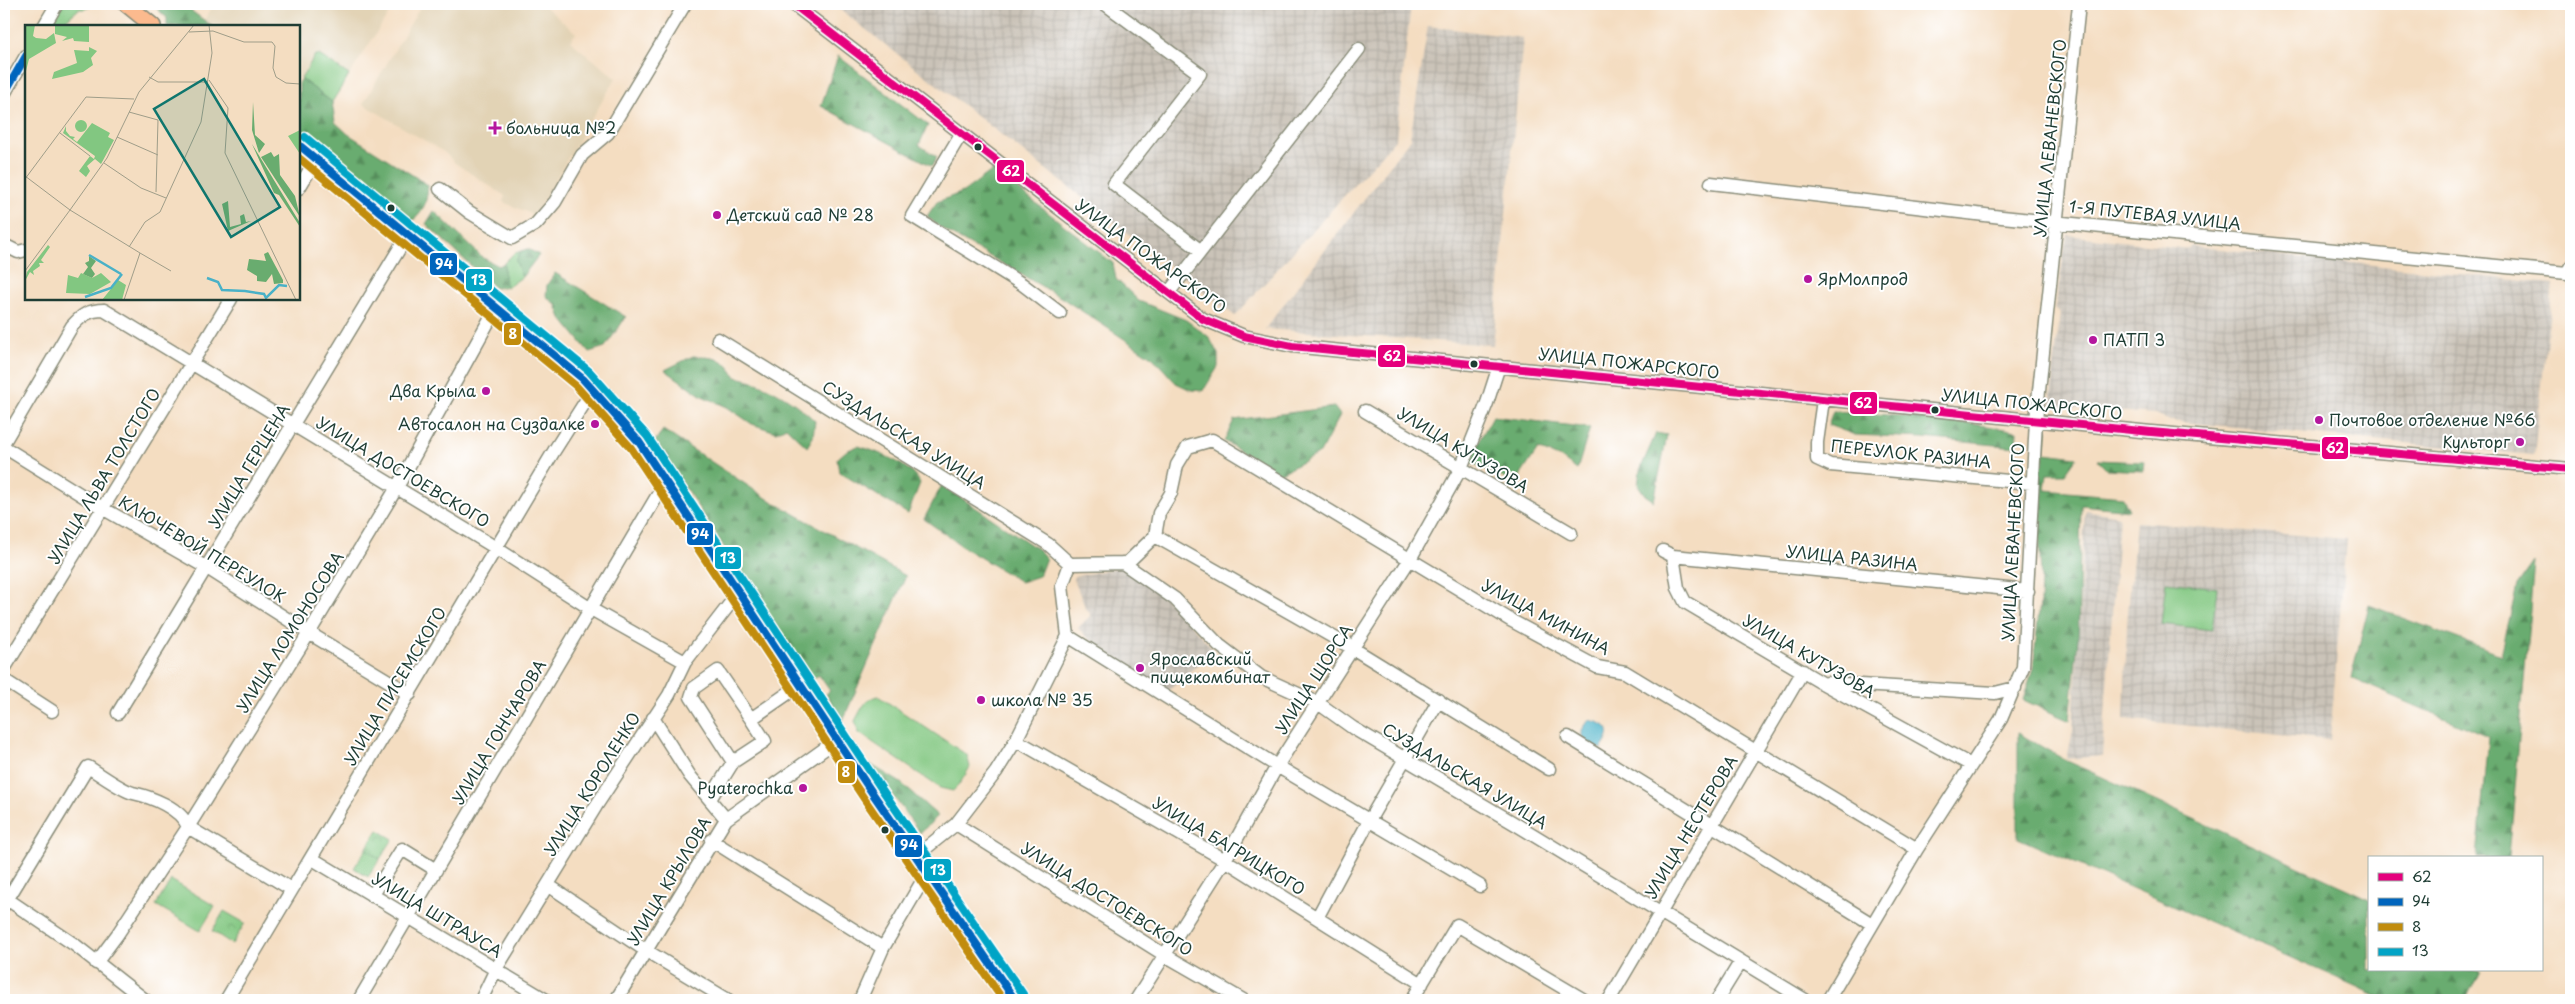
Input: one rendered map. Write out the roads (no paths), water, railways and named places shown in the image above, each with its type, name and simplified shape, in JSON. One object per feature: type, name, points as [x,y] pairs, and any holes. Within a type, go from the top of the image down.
[{"type":"main road","points":[[126,4],[152,25]]},
{"type":"main road","points":[[300,146],[594,388],[639,442],[666,481],[837,740],[1016,1000]]},
{"type":"street","points":[[45,25],[57,4]]},
{"type":"street","points":[[440,189],[470,212],[512,238],[536,224],[555,202],[582,155],[608,133],[685,4]]},
{"type":"street","name":"УЛИЦА ПОЖАРСКОГО","points":[[792,4],[1203,319],[1244,336],[1292,346],[1823,400],[2571,470]]},
{"type":"street","points":[[1105,4],[1200,74],[1114,184],[1201,251]]},
{"type":"street","name":"УЛИЦА ЛЕВАНЕВСКОГО","points":[[1828,1000],[1917,849],[2001,718],[2023,667],[2028,592],[2031,483],[2036,420],[2080,4]]},
{"type":"street","points":[[1168,292],[1359,49]]},
{"type":"street","points":[[4,94],[25,58]]},
{"type":"street","points":[[961,134],[912,216],[1022,284],[1060,313]]},
{"type":"street","points":[[300,186],[316,159]]},
{"type":"street","name":"1-Я ПУТЕВАЯ УЛИЦА","points":[[1711,183],[2058,221],[2569,270]]},
{"type":"street","name":"УЛИЦА ГЕРЦЕНА","points":[[118,713],[408,236]]},
{"type":"street","points":[[4,245],[18,252],[25,250]]},
{"type":"street","points":[[4,442],[72,326],[83,314],[93,310],[104,310],[110,300]]},
{"type":"street","name":"УЛИЦА ЛЬВА ТОЛСТОГО","points":[[4,669],[104,509],[230,300]]},
{"type":"street","name":"УЛИЦА ЛОМОНОСОВА","points":[[96,963],[117,935],[188,827],[309,633],[396,489],[496,308]]},
{"type":"street","name":"УЛИЦА ДОСТОЕВСКОГО","points":[[104,310],[190,364],[293,424],[396,489],[496,548],[683,667],[694,688]]},
{"type":"street","name":"СУЗДАЛЬСКАЯ УЛИЦА","points":[[718,339],[1048,544],[1070,564]]},
{"type":"street","name":"УЛИЦА ЩОРСА","points":[[1136,1000],[1163,954],[1224,860],[1277,766],[1354,649],[1410,559],[1461,468],[1487,403],[1499,366]]},
{"type":"street","name":"УЛИЦА ПИСЕМСКОГО","points":[[226,1000],[496,548],[594,388]]},
{"type":"street","name":"ПЕРЕУЛОК РАЗИНА","points":[[1823,400],[1817,459],[1830,466],[2031,483]]},
{"type":"street","name":"УЛИЦА КУТУЗОВА","points":[[1365,411],[1571,533]]},
{"type":"street","name":"УЛИЦА МИНИНА","points":[[1155,536],[1159,513],[1171,493],[1177,465],[1188,447],[1212,440],[1512,621],[1597,667],[1625,672],[1917,849]]},
{"type":"street","name":"КЛЮЧЕВОЙ ПЕРЕУЛОК","points":[[4,447],[104,509],[207,568],[410,694]]},
{"type":"street","name":"УЛИЦА ГОНЧАРОВА","points":[[359,1000],[666,481]]},
{"type":"street","points":[[916,856],[956,824],[996,772],[1016,740],[1068,636],[1062,586],[1070,564],[1126,563],[1155,536],[1354,649],[1549,769]]},
{"type":"street","name":"УЛИЦА КУТУЗОВА","points":[[1668,554],[1678,588],[1685,602],[1822,683],[1971,765]]},
{"type":"street","name":"УЛИЦА РАЗИНА","points":[[1668,554],[2028,592]]},
{"type":"street","name":"СУЗДАЛЬСКАЯ УЛИЦА","points":[[1123,563],[1175,599],[1219,645],[1261,677],[1318,703],[1353,728],[1805,1000]]},
{"type":"street","name":"УЛИЦА КОРОЛЕНКО","points":[[481,1000],[496,969],[683,667],[739,592]]},
{"type":"street","points":[[1068,636],[1277,766],[1370,819],[1480,886]]},
{"type":"street","points":[[710,799],[733,762],[765,740],[718,671],[694,688],[691,697],[733,762]]},
{"type":"street","name":"УЛИЦА НЕСТЕРОВА","points":[[1609,1000],[1803,672]]},
{"type":"street","points":[[4,680],[52,711]]},
{"type":"street","points":[[1822,683],[1995,693],[2015,688]]},
{"type":"street","points":[[751,719],[800,685]]},
{"type":"street","points":[[1317,918],[1404,758],[1439,700]]},
{"type":"street","points":[[653,718],[690,776],[726,819]]},
{"type":"street","points":[[1568,737],[1872,924]]},
{"type":"street","name":"УЛИЦА КРЫЛОВА","points":[[616,1000],[711,840],[726,819],[837,740]]},
{"type":"street","name":"УЛИЦА БАГРИЦКОГО","points":[[1016,740],[1224,860],[1422,984]]},
{"type":"street","points":[[145,1000],[96,963],[76,945],[5,900],[88,767],[133,793],[143,794],[181,815],[188,827],[291,889]]},
{"type":"street","name":"УЛИЦА ДОСТОЕВСКОГО","points":[[956,824],[1163,954],[1243,1000]]},
{"type":"street","points":[[711,840],[883,948]]},
{"type":"street","points":[[372,896],[402,849],[436,870]]},
{"type":"street","name":"УЛИЦА ШТРАУСА","points":[[311,858],[546,1000]]},
{"type":"street","points":[[860,1000],[883,948],[927,873]]},
{"type":"street","points":[[548,885],[645,950],[728,1000]]},
{"type":"street","points":[[1416,999],[1422,984],[1457,925],[1584,1000]]},
{"type":"street","points":[[1717,1000],[1740,961]]},
{"type":"water","points":[[1589,720],[1602,724],[1608,730],[1608,738],[1601,749],[1589,744],[1582,737],[1582,730]]},
{"type":"place","name":"больница №2","points":[[495,128]]},
{"type":"place","name":"Детский сад № 28","points":[[717,215]]},
{"type":"place","name":"ЯрМолпрод","points":[[1808,279]]},
{"type":"place","name":"ПАТП 3","points":[[2093,340]]},
{"type":"place","name":"Два Крыла","points":[[486,391]]},
{"type":"place","name":"Почтовое отделение №66","points":[[2319,420]]},
{"type":"place","name":"Автосалон на Суздалке","points":[[595,424]]},
{"type":"place","name":"Культорг","points":[[2520,442]]},
{"type":"place","name":"Ярославский пищекомбинат","points":[[1140,668]]},
{"type":"place","name":"школа № 35","points":[[981,700]]},
{"type":"place","name":"Pyaterochka","points":[[803,788]]}]
